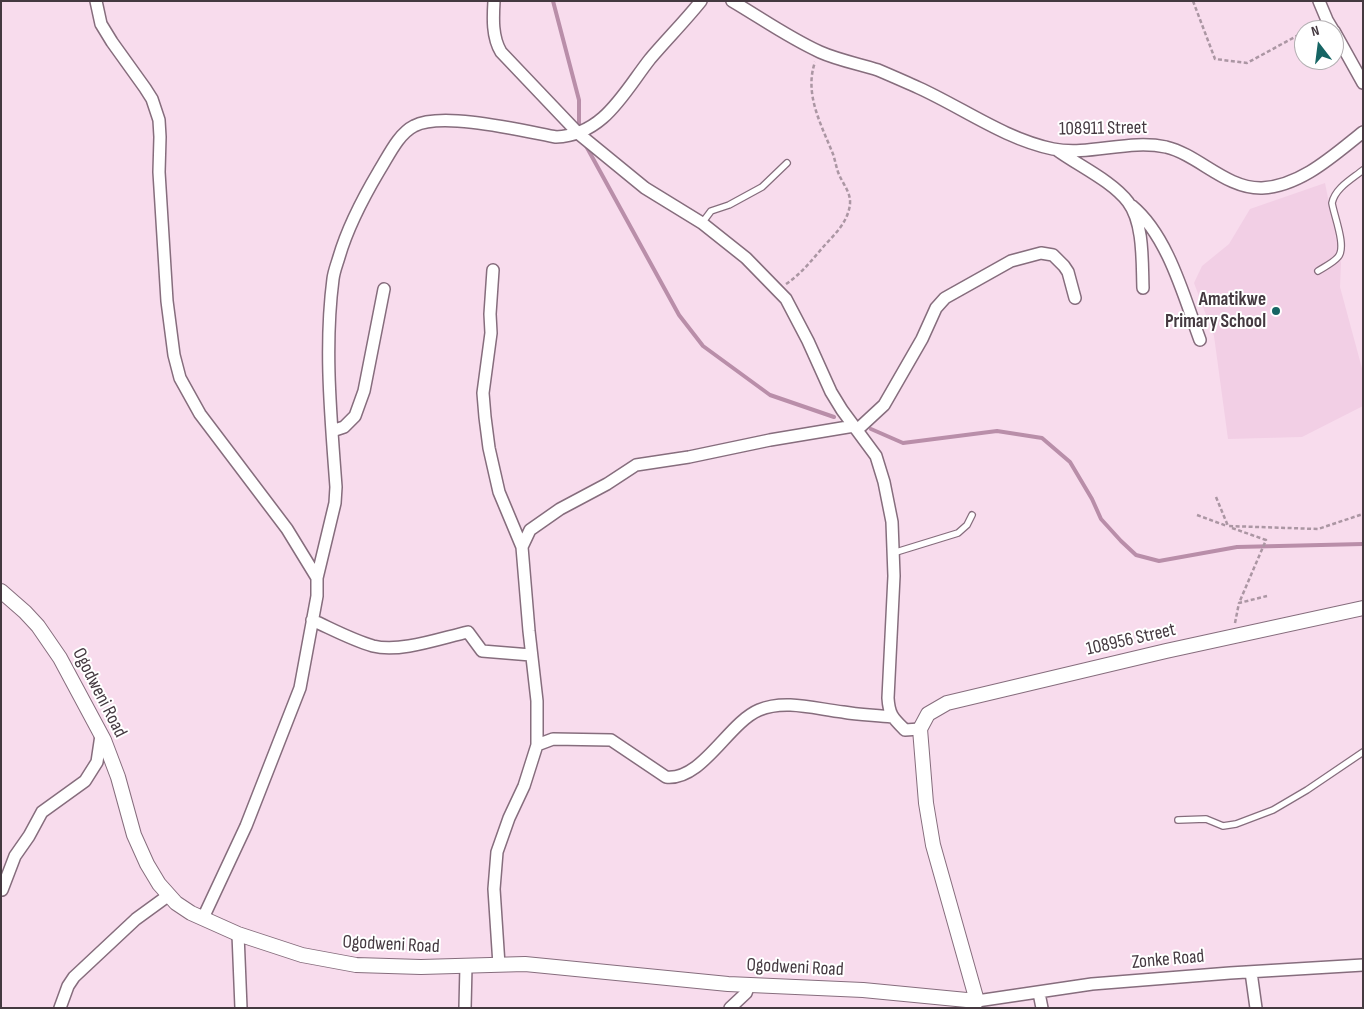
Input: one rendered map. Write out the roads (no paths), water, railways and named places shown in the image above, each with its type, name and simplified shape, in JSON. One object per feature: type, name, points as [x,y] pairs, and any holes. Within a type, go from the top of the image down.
[{"type":"street","points":[[96,1],[101,24],[146,88],[159,120],[160,198],[167,301],[175,362],[180,378],[200,414],[287,529],[317,578]]},
{"type":"street","points":[[494,1],[496,45],[580,134],[645,188],[702,222],[746,258],[786,299],[808,341],[831,392],[876,456],[884,482],[892,522],[893,626],[888,698],[889,712],[905,730],[920,729],[926,803],[933,845],[973,1004]]},
{"type":"street","points":[[203,918],[246,826],[300,688],[317,596],[317,578],[335,503],[336,487],[328,358],[333,277],[346,232],[366,193],[403,135],[413,126],[420,124],[458,120],[556,137],[580,134],[608,114],[625,95],[650,60],[701,1]]},
{"type":"street","name":"108911 Street","points":[[732,1],[818,51],[878,71],[955,105],[1004,132],[1028,142],[1055,149],[1086,150],[1140,144],[1160,146],[1188,156],[1233,181],[1246,186],[1261,188],[1279,185],[1306,174],[1335,155],[1363,132]]},
{"type":"street","points":[[1320,1],[1327,20]]},
{"type":"street","points":[[1344,48],[1363,83]]},
{"type":"street","points":[[1055,149],[1114,188],[1148,222],[1163,246],[1200,340]]},
{"type":"street","points":[[1129,203],[1137,222],[1141,240],[1143,288]]},
{"type":"street","points":[[522,547],[530,530],[542,521],[636,465],[689,457],[770,440],[855,428],[884,405],[922,339],[936,308],[945,298],[1011,261],[1041,253],[1053,255],[1068,272],[1075,298]]},
{"type":"street","points":[[493,270],[490,314],[491,333],[483,393],[485,417],[489,448],[499,492],[522,547],[531,655],[537,701],[537,745],[524,786],[509,818],[497,852],[494,889],[499,965]]},
{"type":"street","points":[[332,431],[344,428],[355,416],[364,391],[384,289]]},
{"type":"street","name":"Ogodweni Road","points":[[1,591],[25,612],[49,641],[60,658],[101,735],[118,776],[134,835],[146,864],[159,884],[176,903],[191,914],[238,934],[302,956],[356,965],[421,968],[525,964],[749,985],[863,990],[973,1004]]},
{"type":"street","name":"108956 Street","points":[[920,729],[928,714],[947,703],[1233,636],[1363,608]]},
{"type":"street","points":[[312,620],[343,635],[375,646],[399,647],[468,632],[482,652],[531,655]]},
{"type":"street","points":[[537,745],[553,739],[611,740],[666,778],[674,778],[688,774],[750,715],[771,706],[801,706],[892,717]]},
{"type":"street","points":[[2,890],[15,856],[42,812],[85,781],[97,762],[101,735]]},
{"type":"street","points":[[60,1008],[66,991],[74,977],[136,919],[169,895]]},
{"type":"street","points":[[238,934],[242,1008]]},
{"type":"street","name":"Zonke Road","points":[[973,1004],[1092,984],[1363,965]]},
{"type":"street","points":[[465,1008],[466,966]]},
{"type":"street","points":[[1251,972],[1256,1008]]},
{"type":"street","points":[[730,1008],[746,993],[749,985]]},
{"type":"street","points":[[1038,993],[1042,1008]]},
{"type":"lane","points":[[702,222],[711,211],[735,202],[762,187],[787,163]]},
{"type":"lane","points":[[1318,271],[1337,258],[1341,252],[1342,244],[1332,203],[1333,197],[1337,191],[1363,170]]},
{"type":"lane","points":[[893,553],[958,533],[967,525],[972,515]]},
{"type":"lane","points":[[1178,820],[1206,819],[1223,826],[1236,824],[1272,810],[1290,800],[1363,752]]},
{"type":"waterway","points":[[553,1],[579,100],[579,131]]},
{"type":"waterway","points":[[585,144],[679,315],[703,346],[770,395],[834,417]]},
{"type":"waterway","points":[[871,429],[903,443],[997,431],[1042,438],[1070,462],[1092,499],[1101,519],[1121,541],[1136,555],[1159,561],[1237,547],[1363,544]]},
{"type":"place","name":"Amatikwe Primary School","points":[[1276,311]]}]
